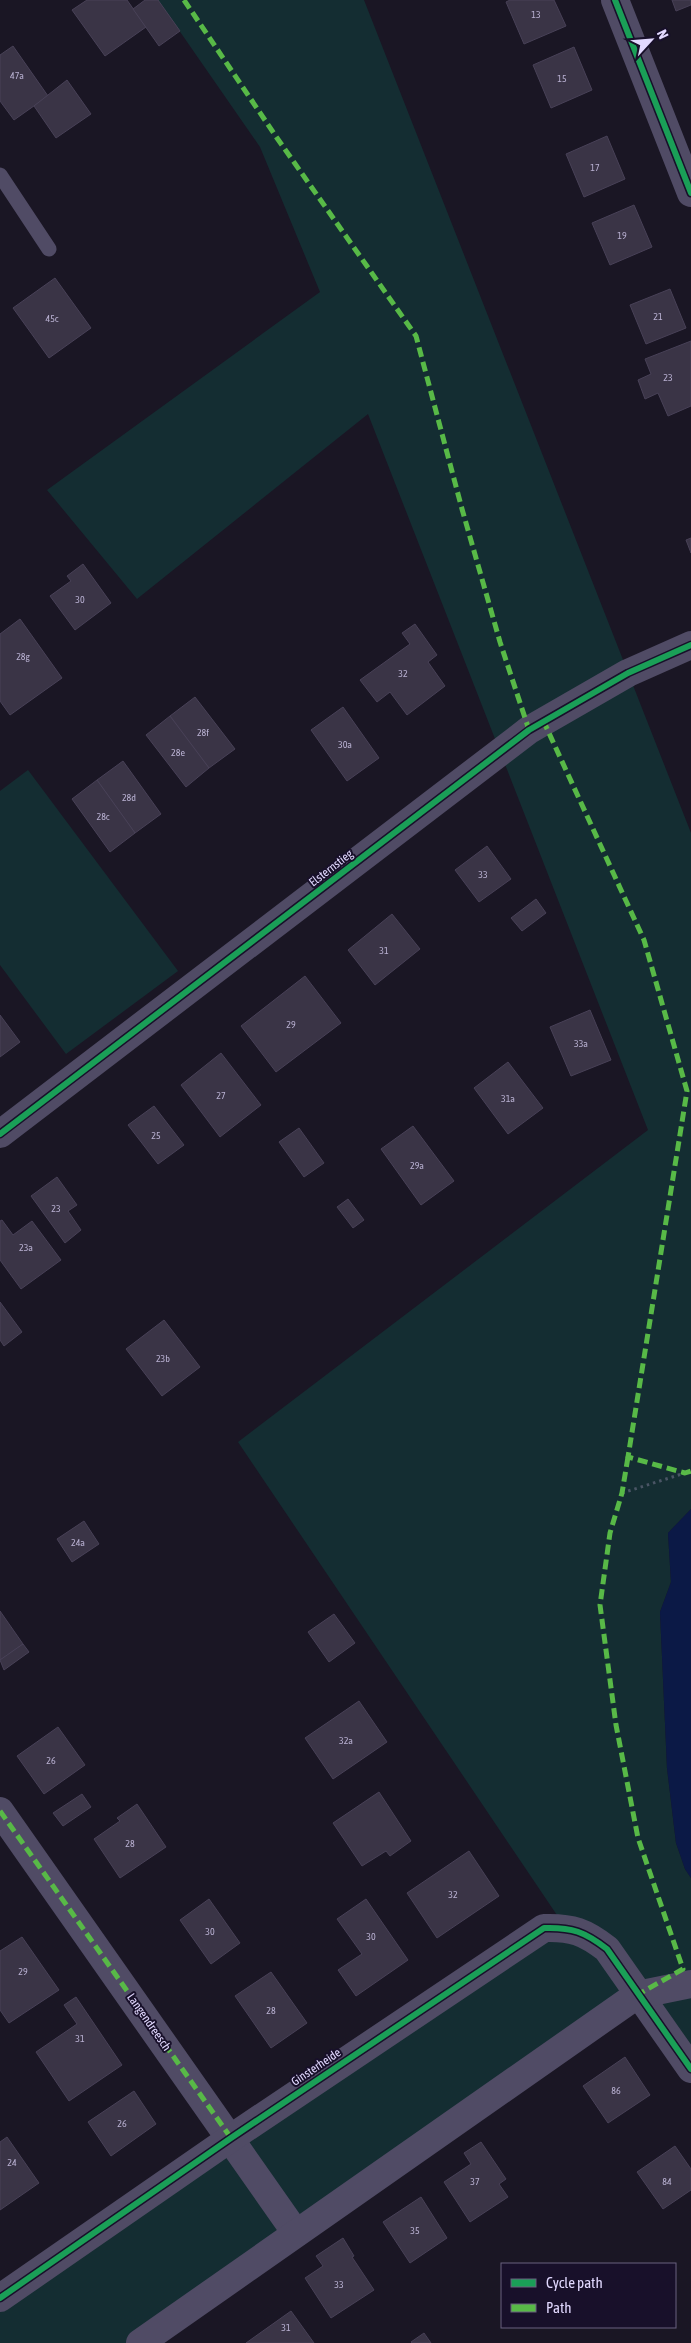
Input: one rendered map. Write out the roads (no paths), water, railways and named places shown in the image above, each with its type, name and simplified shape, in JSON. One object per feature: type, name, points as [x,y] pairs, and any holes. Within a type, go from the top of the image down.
[{"type":"street","points":[[615,0],[691,193]]},
{"type":"street","name":"Elsternstieg","points":[[0,1134],[529,730],[628,673],[691,645]]},
{"type":"street","name":"Langendreesch","points":[[0,1811],[296,2233]]},
{"type":"street","name":"Ginsterheide","points":[[0,2298],[231,2138],[544,1928],[565,1927],[589,1935],[607,1949],[691,2069]]},
{"type":"street","points":[[140,2343],[638,1995],[691,1984]]},
{"type":"lane","points":[[0,175],[49,249]]},
{"type":"water","points":[[691,1509],[691,1878],[685,1869],[676,1843],[667,1768],[660,1612],[671,1582],[668,1533]]}]
